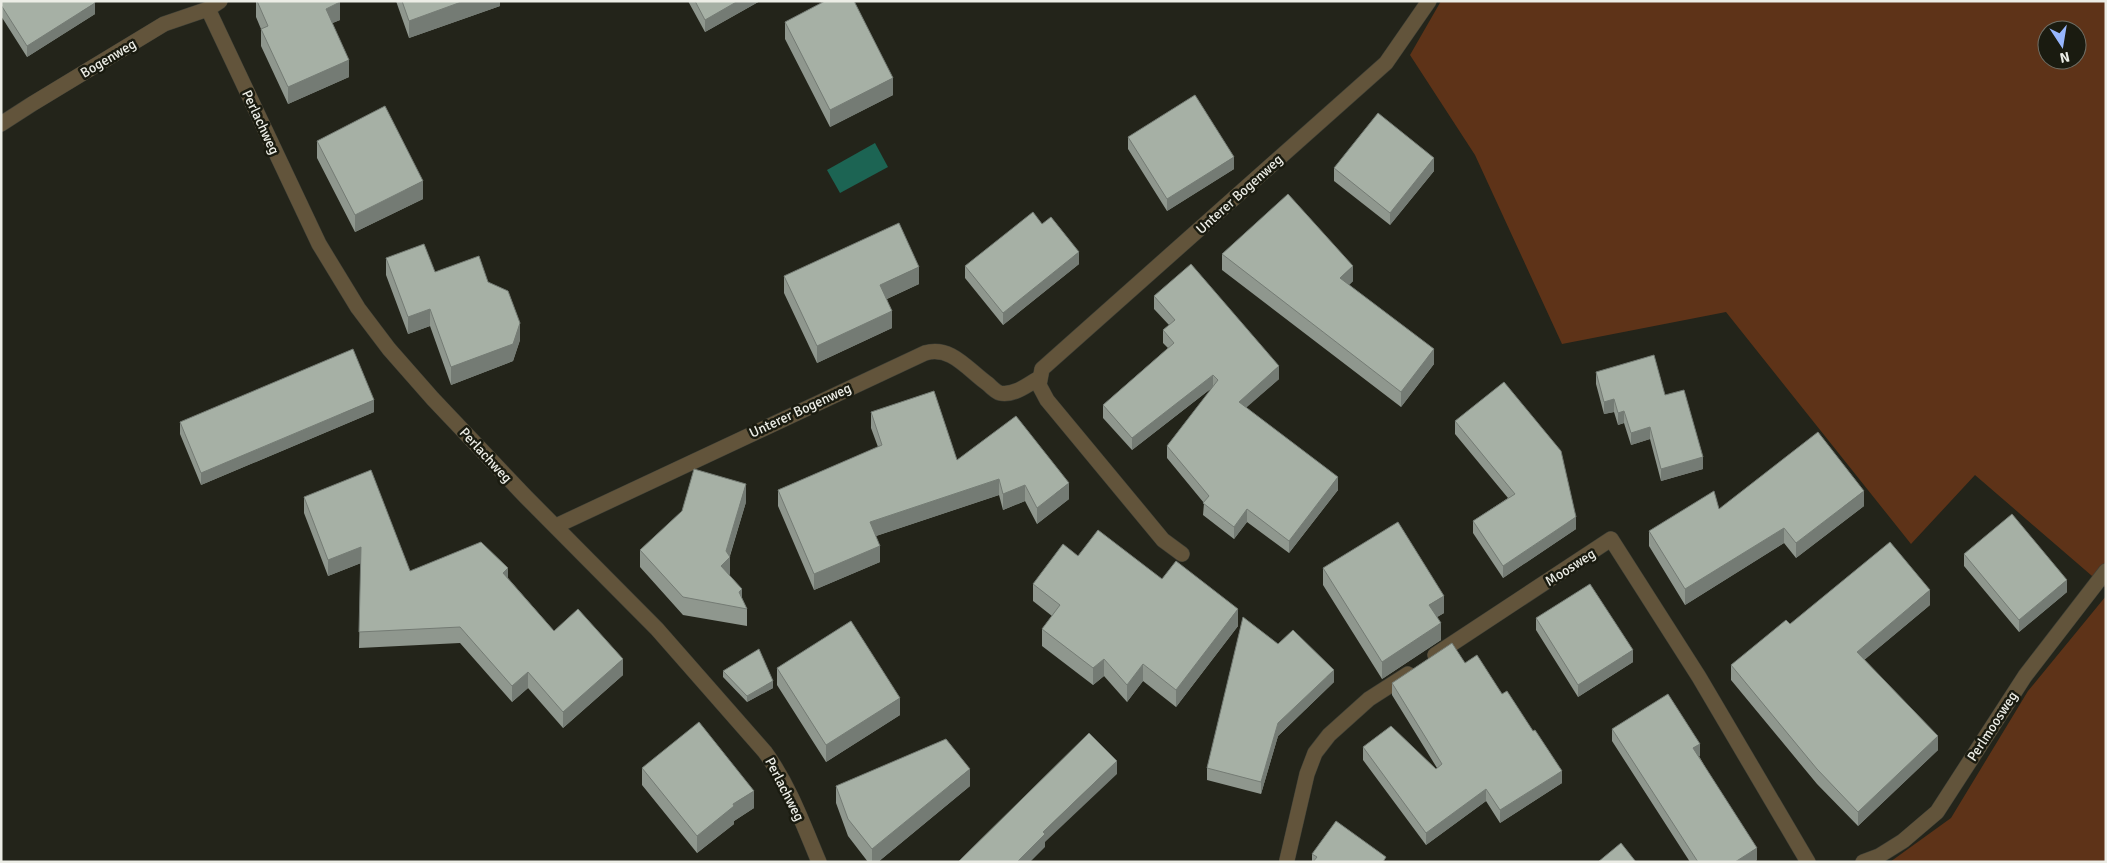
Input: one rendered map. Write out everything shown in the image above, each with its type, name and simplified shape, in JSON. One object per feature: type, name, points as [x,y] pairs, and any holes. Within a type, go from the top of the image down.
[{"type":"street","name":"Unterer Bogenweg","points":[[556,526],[863,380],[926,353],[942,350],[949,353],[973,374],[1000,393],[1014,392],[1039,378],[1042,369],[1386,63],[1429,1]]},
{"type":"street","name":"Bogenweg","points":[[1,124],[164,24],[214,5]]},
{"type":"street","name":"Perlachweg","points":[[214,5],[319,244],[358,308],[389,349],[433,398],[657,629],[765,752],[788,790],[819,862]]},
{"type":"street","points":[[1039,378],[1039,385],[1047,400],[1163,540],[1182,554]]},
{"type":"street","name":"Moosweg","points":[[1287,860],[1307,774],[1315,754],[1330,735],[1369,699],[1611,539],[1699,677],[1808,862]]},
{"type":"street","name":"Perlmoosweg","points":[[1863,862],[1879,856],[1903,841],[1937,812],[2025,676],[2106,571]]},
{"type":"shaded area","points":[[1441,1],[2106,1],[2106,588],[1975,475],[1911,544],[1726,312],[1562,344],[1475,155],[1410,55]]},
{"type":"shaded area","points":[[2106,596],[2106,862],[1890,862],[1951,818],[2028,691]]},
{"type":"water","points":[[875,143],[888,167],[840,193],[827,170]]},
{"type":"building","points":[[1,1],[94,1],[95,3],[27,46],[1,5]]},
{"type":"building","points":[[257,1],[339,1],[326,9],[349,60],[288,87],[261,29],[268,26]]},
{"type":"building","points":[[402,1],[464,1],[409,21]]},
{"type":"building","points":[[695,1],[738,1],[705,20]]},
{"type":"building","points":[[825,1],[854,1],[893,78],[830,110],[785,22]]},
{"type":"building","points":[[1195,95],[1234,157],[1167,199],[1128,137]]},
{"type":"building","points":[[385,106],[423,181],[355,215],[317,141]]},
{"type":"building","points":[[1378,113],[1434,158],[1390,213],[1334,168]]},
{"type":"building","points":[[1288,194],[1353,266],[1340,278],[1434,349],[1401,392],[1222,254]]},
{"type":"building","points":[[1033,212],[1042,224],[1051,217],[1079,252],[1003,313],[965,266]]},
{"type":"building","points":[[899,223],[919,267],[880,285],[892,311],[817,346],[784,276]]},
{"type":"building","points":[[424,244],[435,272],[479,256],[488,282],[508,291],[520,323],[513,344],[451,367],[430,309],[408,317],[386,258]]},
{"type":"building","points":[[1191,264],[1279,366],[1239,402],[1338,477],[1289,541],[1247,509],[1234,527],[1203,503],[1209,496],[1167,446],[1218,380],[1213,375],[1132,438],[1103,405],[1174,343],[1163,330],[1175,320],[1154,296]]},
{"type":"building","points":[[353,349],[374,400],[201,473],[180,422]]},
{"type":"building","points":[[1654,355],[1665,395],[1684,390],[1703,457],[1661,469],[1650,427],[1631,433],[1624,411],[1618,413],[1614,399],[1604,402],[1596,372]]},
{"type":"building","points":[[1504,382],[1561,451],[1576,517],[1503,566],[1473,521],[1515,494],[1455,421]]},
{"type":"building","points":[[934,391],[957,460],[1016,416],[1069,483],[1037,508],[1025,485],[1003,494],[999,479],[870,522],[880,546],[814,574],[778,490],[882,445],[871,412]]},
{"type":"building","points":[[1818,432],[1864,491],[1796,543],[1784,528],[1685,589],[1649,531],[1714,491],[1719,509]]},
{"type":"building","points":[[694,469],[746,484],[726,551],[730,557],[721,566],[742,589],[739,592],[747,609],[683,597],[640,550],[682,511]]},
{"type":"building","points":[[371,470],[410,571],[481,542],[508,568],[503,573],[554,631],[578,609],[623,659],[563,712],[528,672],[512,686],[460,627],[359,632],[361,547],[328,560],[304,497]]},
{"type":"building","points":[[2012,514],[2067,580],[2019,620],[1964,554]]},
{"type":"building","points":[[1398,522],[1444,596],[1429,605],[1441,623],[1382,662],[1323,568]]},
{"type":"building","points":[[1098,530],[1162,579],[1176,561],[1238,609],[1176,690],[1143,664],[1127,685],[1104,659],[1093,668],[1042,629],[1060,605],[1033,584],[1063,544],[1078,556]]},
{"type":"building","points":[[1890,542],[1930,590],[1857,652],[1938,736],[1858,812],[1817,769],[1731,665],[1786,620],[1790,624]]},
{"type":"building","points":[[1590,584],[1633,650],[1578,685],[1536,618]]},
{"type":"building","points":[[1243,617],[1278,644],[1293,630],[1334,670],[1278,723],[1261,782],[1207,768]]},
{"type":"building","points":[[851,621],[900,698],[826,745],[777,668]]},
{"type":"building","points":[[1452,643],[1465,663],[1477,655],[1502,694],[1507,691],[1562,771],[1500,810],[1486,789],[1426,833],[1363,747],[1391,726],[1436,769],[1442,764],[1392,683]]},
{"type":"building","points":[[759,649],[773,681],[747,696],[723,671]]},
{"type":"building","points":[[1668,694],[1700,744],[1693,748],[1757,848],[1735,862],[1698,862],[1612,729]]},
{"type":"building","points":[[699,722],[754,791],[733,804],[734,806],[697,836],[642,768]]},
{"type":"building","points":[[1089,733],[1117,761],[1043,832],[1045,834],[1017,862],[958,862]]},
{"type":"building","points":[[946,739],[970,769],[872,849],[848,819],[836,786]]},
{"type":"building","points":[[1336,821],[1386,857],[1383,862],[1313,862],[1317,857],[1312,854]]},
{"type":"building","points":[[1621,843],[1636,862],[1598,862]]}]
